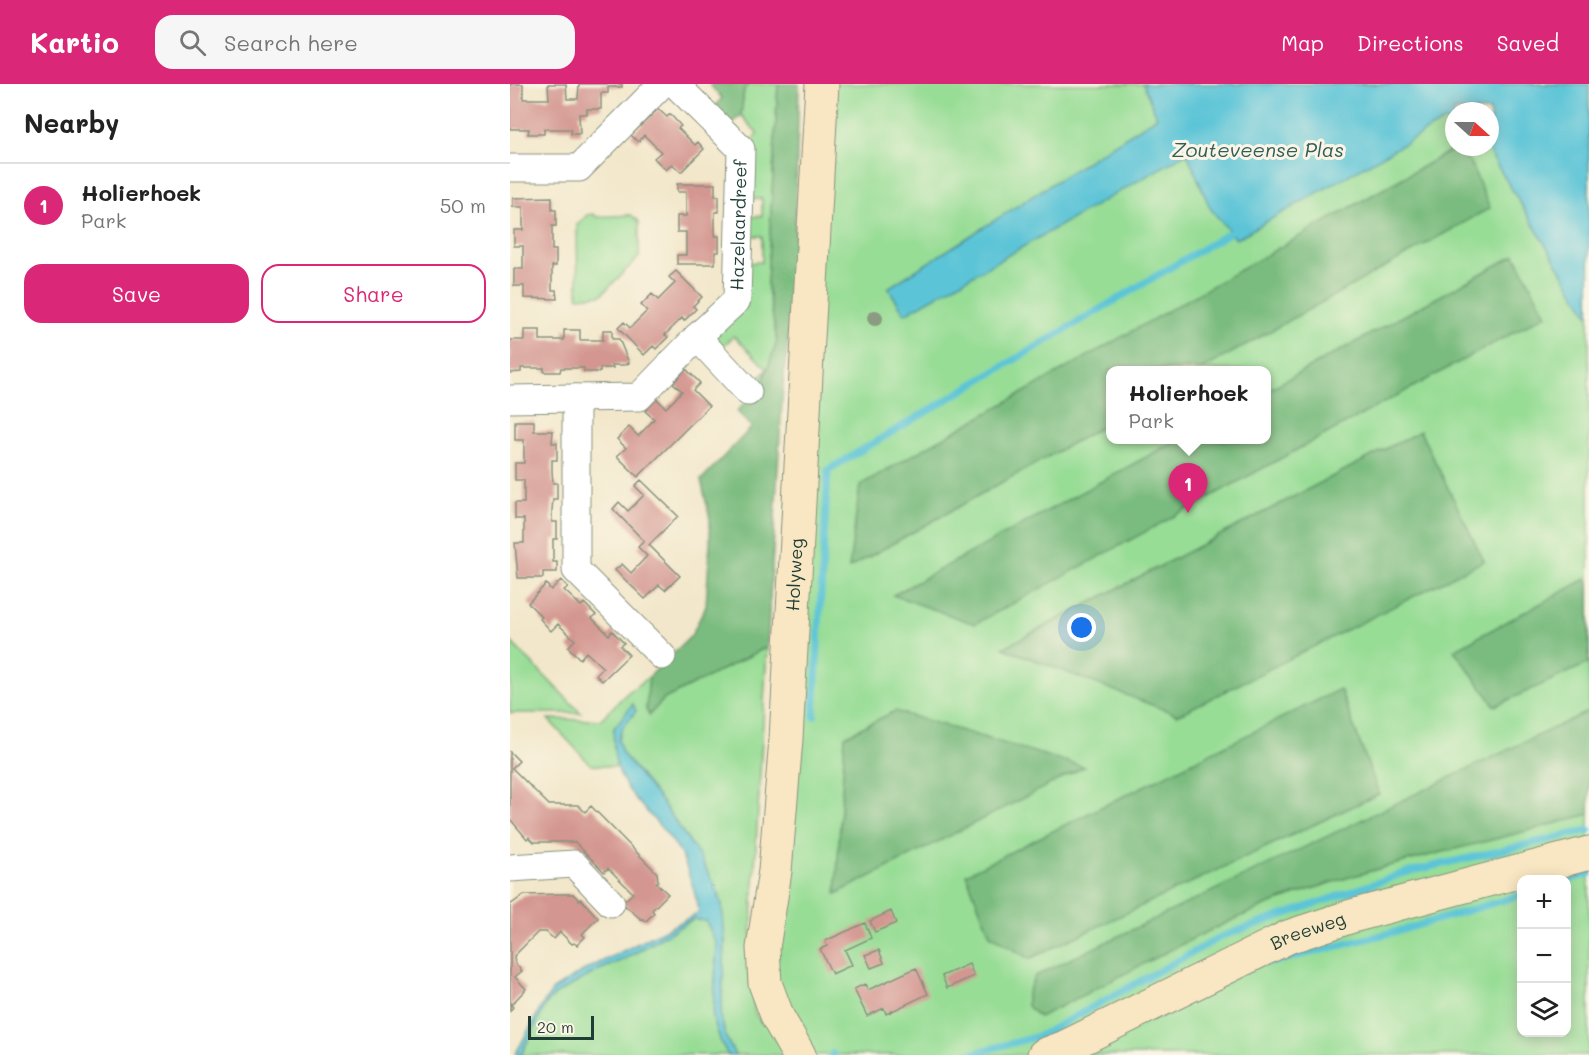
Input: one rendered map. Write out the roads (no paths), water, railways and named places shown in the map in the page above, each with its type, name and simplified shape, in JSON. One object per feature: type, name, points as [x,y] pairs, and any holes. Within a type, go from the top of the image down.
[{"type":"street","points":[[510,168],[579,168],[662,84]]},
{"type":"street","name":"Hazelaardreef","points":[[510,399],[639,397],[697,337],[737,300],[741,149],[675,84]]},
{"type":"street","name":"Holyweg","points":[[800,1055],[778,1018],[765,983],[763,948],[775,871],[786,739],[822,84]]},
{"type":"street","points":[[697,337],[748,392]]},
{"type":"street","points":[[576,398],[576,570],[662,656]]},
{"type":"street","name":"Breeweg","points":[[1044,1055],[1064,1048],[1288,937],[1352,916],[1589,853]]},
{"type":"street","points":[[510,870],[574,864],[611,903]]},
{"type":"water","name":"Zouteveense Plas","points":[[1143,84],[1589,84],[1589,316],[1491,156],[1499,156],[1499,102],[1445,102],[1445,121],[1236,239],[1210,208],[1187,153],[905,314],[888,288],[1157,117]]},
{"type":"water","points":[[633,704],[636,711],[622,728],[618,740],[622,753],[661,801],[700,857],[722,905],[725,943],[721,1017],[725,1036],[735,1055],[728,1055],[713,1018],[717,945],[706,921],[693,919],[623,960],[599,970],[556,994],[546,1004],[521,1055],[515,1055],[553,990],[583,971],[699,913],[691,881],[679,851],[668,835],[633,796],[618,768],[614,750],[614,728]]},
{"type":"waterway","points":[[814,716],[828,470],[1229,233]]},
{"type":"waterway","points":[[967,1055],[1039,1036],[1223,936],[1404,873],[1589,830]]},
{"type":"waterway","points":[[1571,879],[1589,874]]},
{"type":"waterway","points":[[1269,963],[1406,929],[1517,896]]},
{"type":"place","name":"Holierhoek","points":[[1188,513]]}]
